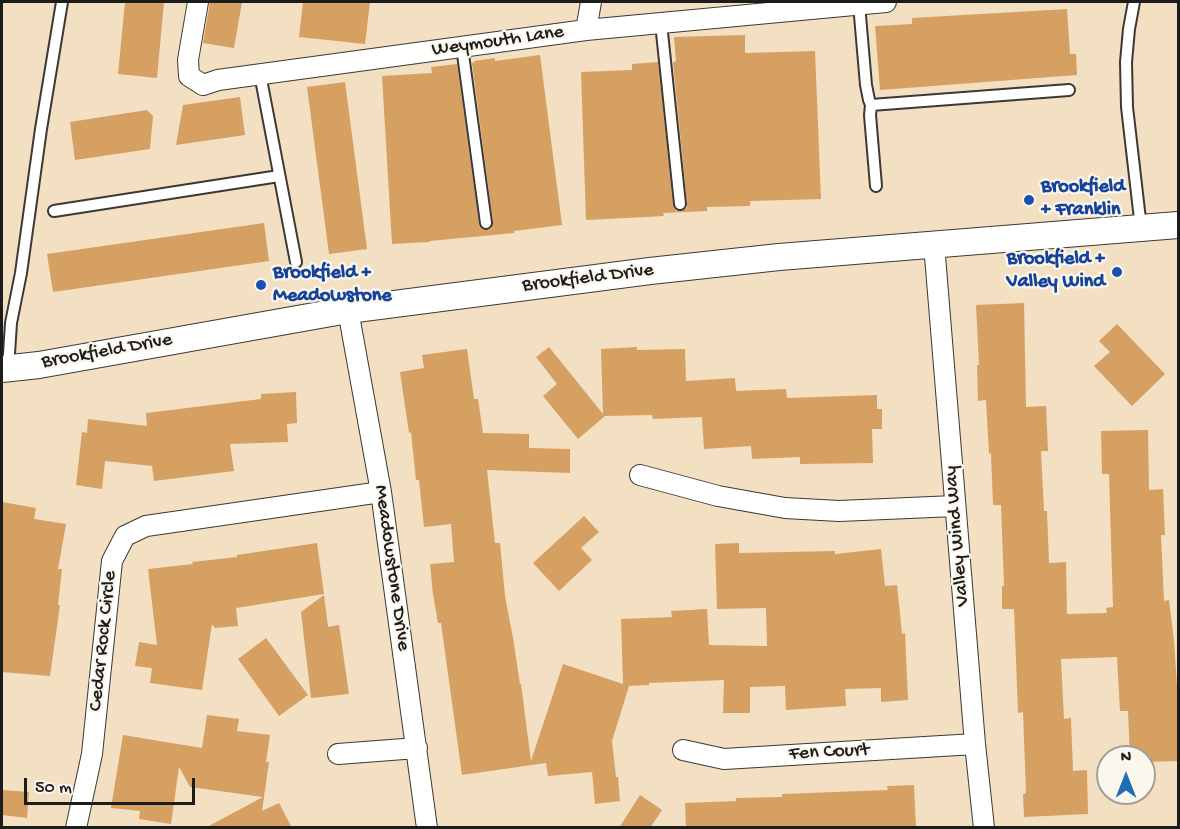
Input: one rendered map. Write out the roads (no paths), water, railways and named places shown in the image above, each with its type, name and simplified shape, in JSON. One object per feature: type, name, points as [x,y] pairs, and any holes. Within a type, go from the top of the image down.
[{"type":"street","name":"Weymouth Lane","points":[[198,2],[188,60],[189,76],[203,85],[218,80],[586,30],[835,4],[886,2]]},
{"type":"street","points":[[586,30],[591,2]]},
{"type":"street","name":"Brookfield Drive","points":[[5,369],[39,365],[348,310],[662,270],[779,257],[1179,225]]},
{"type":"street","name":"Valley Wind Way","points":[[934,244],[975,744],[984,828]]},
{"type":"street","name":"Meadowstone Drive","points":[[348,310],[381,492],[427,828]]},
{"type":"street","points":[[640,475],[718,496],[785,508],[839,511],[955,506]]},
{"type":"street","name":"Cedar Rock Circle","points":[[76,828],[92,754],[112,561],[126,536],[146,526],[381,492]]},
{"type":"street","name":"Fen Court","points":[[683,750],[724,759],[975,744]]},
{"type":"street","points":[[338,754],[417,748]]},
{"type":"lane","points":[[5,369],[62,2]]},
{"type":"lane","points":[[1134,2],[1126,62],[1127,107],[1141,228]]},
{"type":"lane","points":[[859,4],[866,85],[871,105],[876,186]]},
{"type":"lane","points":[[661,23],[680,204]]},
{"type":"lane","points":[[462,47],[486,224]]},
{"type":"lane","points":[[260,74],[296,262]]},
{"type":"lane","points":[[871,105],[1069,90]]},
{"type":"lane","points":[[54,211],[279,176]]},
{"type":"place","name":"Brookfield + Franklin","points":[[1029,200]]},
{"type":"place","name":"Brookfield + Valley Wind","points":[[1117,272]]},
{"type":"place","name":"Brookfield + Meadowstone","points":[[261,285]]}]
